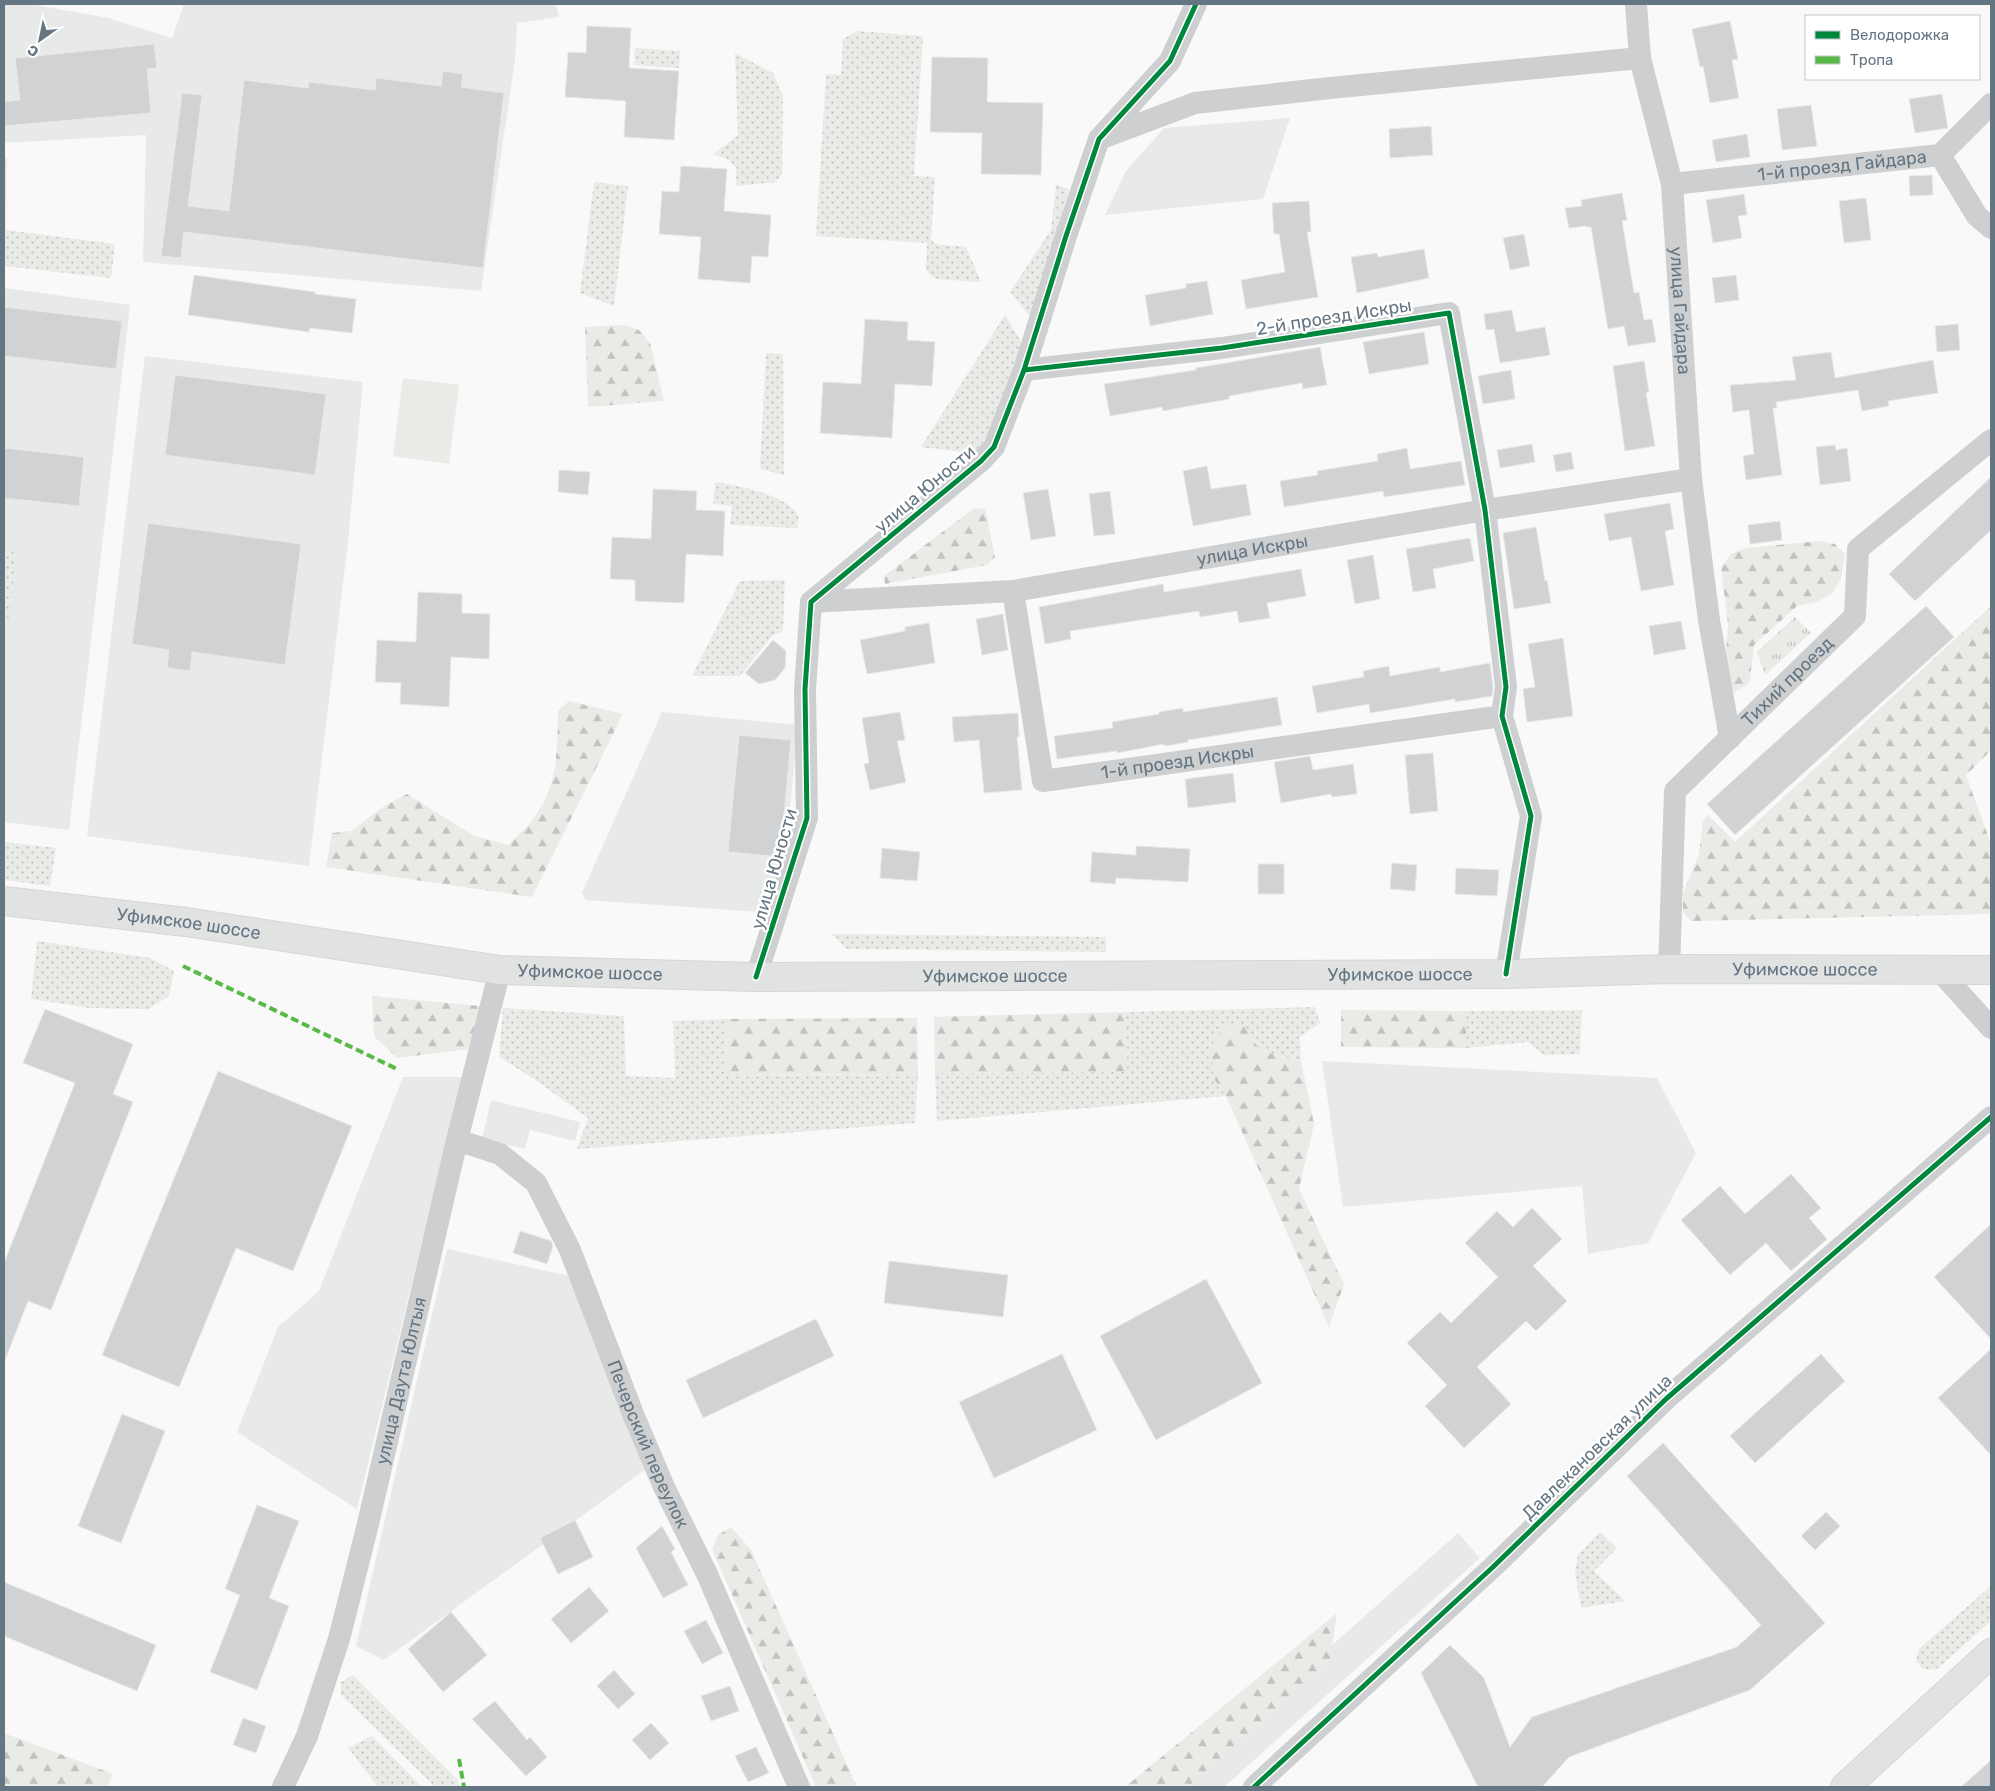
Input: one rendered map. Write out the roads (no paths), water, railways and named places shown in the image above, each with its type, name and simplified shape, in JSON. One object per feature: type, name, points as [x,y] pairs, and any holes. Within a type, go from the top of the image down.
[{"type":"main road","name":"Уфимское шоссе","points":[[4,901],[186,922],[500,970],[756,977],[1506,974],[1669,969],[1991,970]]},
{"type":"main road","points":[[1845,1787],[1991,1653]]},
{"type":"street","name":"улица Юности","points":[[756,977],[807,818],[806,689],[811,602],[981,460],[994,447],[1024,370],[1099,139],[1170,61],[1196,4]]},
{"type":"street","name":"улица Гайдара","points":[[1636,4],[1640,58],[1672,184],[1691,479],[1709,620],[1730,738]]},
{"type":"street","points":[[1099,139],[1195,103],[1640,58]]},
{"type":"street","name":"1-й проезд Гайдара","points":[[1672,184],[1940,155],[1991,104]]},
{"type":"street","points":[[1940,155],[1977,216],[1991,228]]},
{"type":"street","name":"2-й проезд Искры","points":[[1024,370],[1222,348],[1450,313],[1485,510]]},
{"type":"street","name":"Тихий проезд","points":[[1669,969],[1675,791],[1855,616],[1858,549],[1991,440]]},
{"type":"street","name":"улица Искры","points":[[811,602],[1013,591],[1485,510],[1691,479]]},
{"type":"street","points":[[1485,510],[1506,687],[1502,716],[1531,816],[1506,974]]},
{"type":"street","name":"1-й проезд Искры","points":[[1013,591],[1043,781],[1502,716]]},
{"type":"street","points":[[1938,969],[1991,1028]]},
{"type":"street","name":"улица Даута Юлтыя","points":[[283,1787],[307,1736],[339,1639],[367,1528],[457,1140],[500,970]]},
{"type":"street","name":"Давлекановская улица","points":[[1254,1787],[1493,1567],[1666,1399],[1991,1117]]},
{"type":"street","name":"Печерский переулок","points":[[457,1140],[500,1154],[536,1183],[570,1250],[633,1414],[664,1488],[707,1574],[800,1787]]}]
